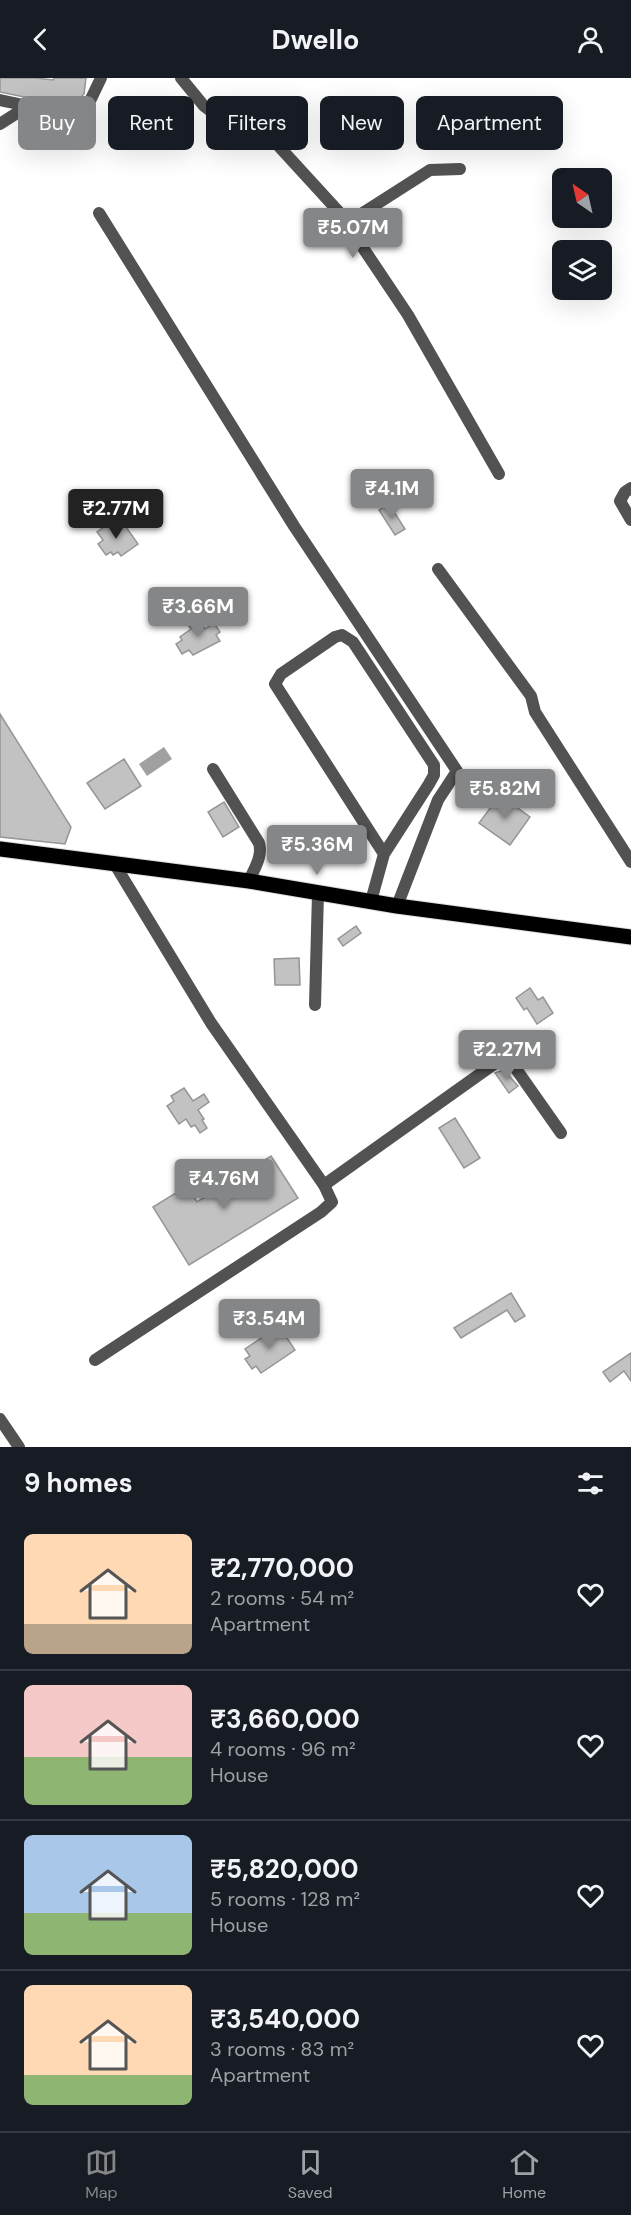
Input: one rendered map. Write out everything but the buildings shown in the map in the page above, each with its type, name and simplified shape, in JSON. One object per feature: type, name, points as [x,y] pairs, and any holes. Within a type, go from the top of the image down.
[{"type":"main road","points":[[0,849],[249,881],[397,906],[631,937]]},
{"type":"street","points":[[92,96],[101,78]]},
{"type":"street","points":[[181,78],[204,106],[216,115],[244,119],[263,129],[330,200],[408,315],[499,474]]},
{"type":"street","points":[[0,100],[18,104]]},
{"type":"street","points":[[0,124],[18,112]]},
{"type":"street","points":[[347,223],[430,170],[460,169]]},
{"type":"street","points":[[99,213],[294,526],[457,771],[438,800],[397,906]]},
{"type":"street","points":[[630,516],[620,501],[625,492],[631,488]]},
{"type":"street","points":[[438,569],[531,696],[534,712],[631,862]]},
{"type":"street","points":[[371,901],[384,854],[429,784],[434,775],[434,765],[353,642],[342,635],[335,637],[281,674],[274,684],[384,854]]},
{"type":"street","points":[[213,769],[260,843],[260,857],[249,881]]},
{"type":"street","points":[[95,1360],[321,1212],[332,1202],[324,1185],[212,1023],[114,863]]},
{"type":"street","points":[[315,1005],[318,893]]},
{"type":"street","points":[[324,1185],[494,1064],[502,1061],[507,1061],[514,1066],[561,1133]]},
{"type":"street","points":[[0,1419],[19,1447]]},
{"type":"shaded area","points":[[164,747],[172,759],[147,776],[139,764]]}]
